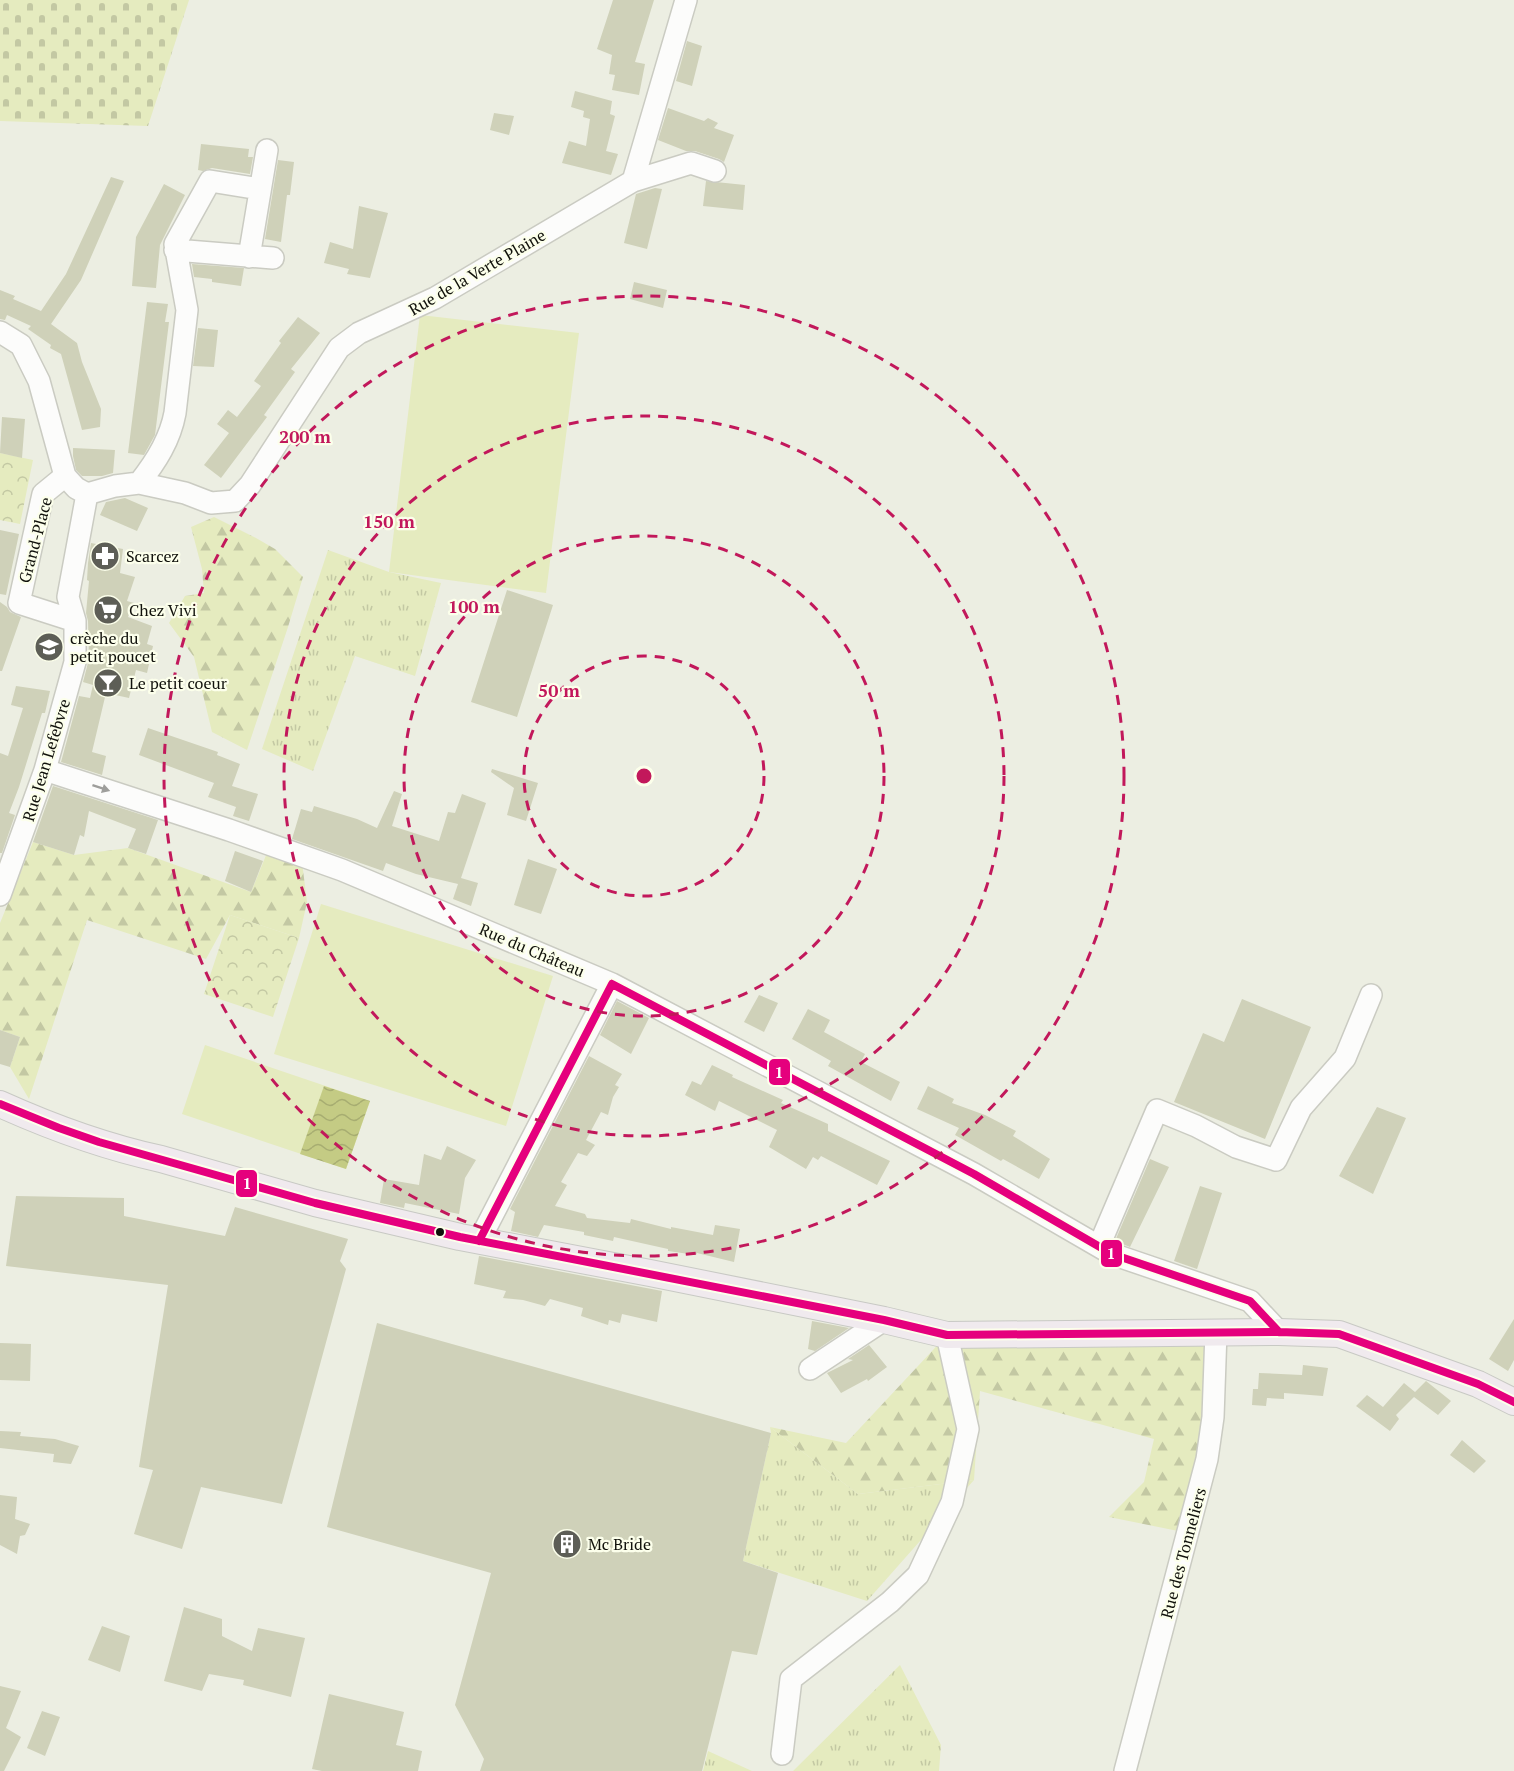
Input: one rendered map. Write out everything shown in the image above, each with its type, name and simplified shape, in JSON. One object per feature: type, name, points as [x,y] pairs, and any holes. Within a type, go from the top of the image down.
[{"type":"main road","points":[[0,1104],[36,1120],[135,1154],[161,1159],[315,1203],[479,1241],[884,1320],[947,1335],[1216,1332],[1339,1334],[1478,1383],[1514,1402]]},
{"type":"street","points":[[633,182],[686,0]]},
{"type":"street","points":[[249,257],[267,150]]},
{"type":"street","points":[[633,182],[692,163],[715,171]]},
{"type":"street","points":[[0,332],[21,345],[39,381],[65,476],[76,488],[87,494],[115,486],[139,483],[161,453],[173,424],[175,412],[187,310],[175,244],[210,182],[260,189]]},
{"type":"street","name":"Rue de la Verte Plaine","points":[[139,483],[186,493],[211,502],[235,501],[250,485],[339,348],[359,333],[435,298],[633,182]]},
{"type":"street","points":[[176,250],[273,258]]},
{"type":"street","name":"Grand-Place","points":[[65,476],[43,494],[9,601],[75,621]]},
{"type":"street","points":[[75,621],[68,597],[87,494]]},
{"type":"street","name":"Rue Jean Lefebvre","points":[[0,895],[45,770],[75,662],[75,621]]},
{"type":"street","name":"Rue du Château","points":[[45,770],[229,830],[342,870],[612,984],[974,1174],[1112,1254],[1250,1301],[1279,1332]]},
{"type":"street","points":[[479,1241],[612,984]]},
{"type":"street","points":[[1099,1246],[1157,1110],[1196,1126],[1236,1147],[1275,1160],[1301,1108],[1345,1058],[1371,995]]},
{"type":"street","points":[[810,1369],[884,1320]]},
{"type":"street","name":"Rue des Tonneliers","points":[[1125,1771],[1208,1459],[1213,1418],[1216,1332]]},
{"type":"street","points":[[782,1754],[791,1679],[890,1602],[918,1575],[952,1502],[968,1429],[947,1335]]},
{"type":"green space","points":[[0,0],[189,0],[148,126],[0,121]]},
{"type":"green space","points":[[420,315],[579,333],[546,593],[389,572]]},
{"type":"green space","points":[[0,453],[33,460],[20,524],[0,520]]},
{"type":"green space","points":[[214,517],[275,549],[303,577],[247,750],[212,732],[194,657],[169,623],[185,596],[204,593],[202,569],[191,527]]},
{"type":"green space","points":[[328,550],[389,572],[441,583],[415,676],[355,656],[313,771],[262,749]]},
{"type":"green space","points":[[33,842],[74,855],[128,848],[251,892],[269,848],[302,862],[307,902],[299,938],[230,915],[206,959],[87,920],[29,1099],[10,1067],[20,1037],[0,1030],[0,923]]},
{"type":"green space","points":[[321,904],[553,976],[506,1126],[274,1054]]},
{"type":"green space","points":[[230,915],[299,938],[273,1017],[204,994]]},
{"type":"green space","points":[[205,1045],[370,1101],[346,1169],[182,1114]]},
{"type":"green space","points":[[1216,1332],[1188,1533],[1109,1517],[1144,1482],[1154,1439],[980,1391],[974,1480],[858,1494],[770,1427],[846,1443],[947,1335]]},
{"type":"green space","points":[[770,1427],[858,1494],[974,1480],[867,1601],[743,1561],[771,1433]]},
{"type":"green space","points":[[900,1665],[941,1745],[939,1771],[793,1771]]},
{"type":"green space","points":[[708,1751],[752,1771],[703,1771]]},
{"type":"water","points":[[324,1086],[370,1101],[346,1169],[300,1154]]},
{"type":"building","points":[[613,0],[654,0],[635,62],[645,64],[639,95],[612,90],[615,75],[609,74],[612,55],[597,49]]},
{"type":"building","points":[[687,41],[702,46],[692,86],[676,81]]},
{"type":"building","points":[[575,91],[612,101],[610,114],[615,116],[606,151],[618,154],[611,175],[562,163],[569,141],[586,146],[590,119],[583,117],[584,111],[571,107]]},
{"type":"building","points":[[668,108],[704,121],[708,118],[718,123],[714,128],[734,135],[724,162],[658,140]]},
{"type":"building","points":[[494,113],[514,116],[509,135],[490,130]]},
{"type":"building","points":[[201,144],[249,149],[248,157],[253,157],[250,174],[212,168],[198,170]]},
{"type":"building","points":[[278,160],[294,162],[281,242],[265,239]]},
{"type":"building","points":[[111,177],[124,181],[81,280],[51,324],[77,343],[101,409],[100,427],[82,430],[61,354],[50,348],[51,345],[28,329],[31,326],[7,315],[5,320],[0,319],[0,290],[15,296],[13,299],[41,311],[66,274]]},
{"type":"building","points":[[706,181],[745,185],[743,210],[703,206]]},
{"type":"building","points":[[164,184],[185,195],[160,245],[156,288],[132,286],[136,237]]},
{"type":"building","points":[[655,188],[662,189],[647,249],[624,243],[636,194]]},
{"type":"building","points":[[359,206],[388,213],[370,278],[347,274],[349,269],[324,263],[330,242],[353,249]]},
{"type":"building","points":[[192,264],[244,268],[241,286],[194,277]]},
{"type":"building","points":[[634,282],[667,290],[663,308],[630,299]]},
{"type":"building","points":[[147,302],[168,304],[165,322],[169,322],[155,435],[144,455],[128,453]]},
{"type":"building","points":[[298,317],[320,333],[291,369],[295,372],[264,415],[267,417],[221,478],[204,465],[229,433],[217,424],[228,410],[237,417],[261,386],[254,381],[281,343],[279,341]]},
{"type":"building","points":[[198,328],[218,330],[214,367],[193,366]]},
{"type":"building","points":[[2,417],[25,419],[22,458],[0,453]]},
{"type":"building","points":[[73,448],[115,450],[113,473],[102,476],[82,476],[76,470]]},
{"type":"building","points":[[125,498],[148,508],[137,531],[100,515],[106,502]]},
{"type":"building","points":[[0,530],[19,534],[6,595],[0,594]]},
{"type":"building","points":[[91,543],[123,549],[120,573],[135,577],[127,601],[134,603],[128,617],[152,626],[147,644],[153,646],[147,673],[136,670],[129,698],[106,693],[92,752],[106,756],[102,775],[61,762],[79,696],[90,698],[93,685],[83,682],[89,659],[86,613]]},
{"type":"building","points":[[507,590],[553,605],[517,717],[471,702]]},
{"type":"building","points":[[0,602],[10,612],[21,617],[2,671],[0,671]]},
{"type":"building","points":[[16,686],[50,691],[45,713],[42,713],[9,813],[15,815],[2,853],[0,853],[0,753],[8,756],[23,708],[11,705]]},
{"type":"building","points":[[148,728],[218,752],[217,755],[240,764],[232,786],[258,794],[249,821],[233,816],[236,807],[208,797],[214,783],[139,755]]},
{"type":"building","points":[[492,769],[538,783],[526,821],[507,815],[514,788],[491,772]]},
{"type":"building","points":[[53,786],[158,820],[146,854],[128,848],[136,829],[89,811],[84,837],[80,835],[74,855],[33,842]]},
{"type":"building","points":[[394,791],[402,794],[392,826],[439,841],[448,812],[455,813],[462,794],[486,803],[461,878],[478,883],[471,906],[453,899],[458,884],[416,874],[386,863],[383,871],[292,839],[301,809],[312,812],[314,806],[357,819],[377,828]]},
{"type":"building","points":[[235,851],[263,861],[251,892],[225,881]]},
{"type":"building","points":[[528,859],[557,869],[541,914],[514,905]]},
{"type":"building","points":[[759,995],[778,1003],[764,1032],[744,1022]]},
{"type":"building","points":[[1242,999],[1311,1027],[1265,1139],[1174,1102],[1203,1033],[1224,1042]]},
{"type":"building","points":[[617,1001],[649,1018],[631,1054],[600,1035]]},
{"type":"building","points":[[808,1009],[830,1020],[824,1032],[865,1054],[861,1062],[900,1082],[891,1101],[828,1066],[831,1061],[792,1039]]},
{"type":"building","points":[[0,1030],[20,1037],[10,1067],[0,1064]]},
{"type":"building","points":[[589,1056],[622,1074],[615,1085],[619,1087],[613,1097],[608,1115],[601,1112],[586,1140],[595,1145],[587,1156],[578,1153],[561,1182],[567,1185],[555,1206],[585,1214],[587,1218],[630,1223],[631,1219],[671,1229],[671,1227],[713,1235],[715,1225],[740,1229],[734,1262],[697,1253],[696,1255],[668,1251],[668,1249],[614,1237],[613,1241],[584,1235],[584,1232],[544,1225],[538,1237],[511,1231],[515,1212],[510,1209]]},
{"type":"building","points":[[712,1065],[733,1075],[732,1077],[783,1100],[781,1103],[828,1124],[828,1131],[890,1161],[877,1185],[821,1156],[818,1160],[813,1157],[806,1169],[769,1147],[777,1130],[719,1101],[715,1111],[685,1095],[692,1081],[701,1085]]},
{"type":"building","points":[[928,1086],[954,1099],[952,1103],[985,1115],[1016,1131],[1013,1136],[1050,1159],[1039,1179],[955,1135],[959,1128],[917,1109]]},
{"type":"building","points":[[1377,1107],[1406,1118],[1373,1194],[1339,1176]]},
{"type":"building","points":[[447,1146],[476,1160],[465,1178],[459,1214],[405,1203],[404,1208],[380,1203],[384,1179],[419,1185],[424,1154],[441,1160]]},
{"type":"building","points":[[1150,1159],[1169,1167],[1130,1247],[1115,1241]]},
{"type":"building","points":[[1200,1186],[1222,1193],[1197,1269],[1174,1261]]},
{"type":"building","points":[[16,1196],[124,1198],[124,1216],[225,1236],[235,1207],[348,1239],[340,1261],[346,1269],[282,1504],[201,1487],[182,1549],[134,1534],[153,1470],[139,1467],[168,1285],[6,1266]]},
{"type":"building","points":[[479,1256],[662,1291],[657,1322],[622,1314],[620,1323],[609,1320],[608,1325],[581,1316],[583,1308],[550,1299],[545,1306],[503,1298],[506,1291],[474,1284]]},
{"type":"building","points":[[1514,1319],[1514,1360],[1508,1371],[1489,1359]]},
{"type":"building","points":[[812,1321],[849,1328],[815,1351],[808,1349]]},
{"type":"building","name":"Mc Bride","points":[[377,1323],[771,1433],[743,1561],[778,1573],[757,1655],[732,1651],[702,1771],[480,1771],[484,1759],[455,1705],[491,1573],[327,1527]]},
{"type":"building","points":[[0,1343],[31,1344],[30,1381],[0,1380]]},
{"type":"building","points":[[869,1345],[887,1367],[868,1381],[867,1379],[841,1393],[827,1373],[853,1360],[848,1359]]},
{"type":"building","points":[[1303,1365],[1328,1368],[1323,1396],[1284,1393],[1284,1399],[1267,1398],[1266,1406],[1252,1405],[1253,1389],[1258,1389],[1259,1373],[1302,1375]]},
{"type":"building","points":[[1426,1381],[1451,1401],[1438,1415],[1414,1397],[1396,1415],[1399,1419],[1390,1431],[1356,1406],[1367,1395],[1383,1407],[1404,1383],[1415,1392]]},
{"type":"building","points":[[0,1431],[21,1432],[20,1436],[55,1439],[79,1446],[71,1464],[53,1462],[54,1454],[0,1448]]},
{"type":"building","points":[[1462,1440],[1486,1461],[1474,1473],[1450,1455]]},
{"type":"building","points":[[0,1495],[17,1497],[15,1519],[30,1524],[25,1535],[20,1536],[17,1554],[0,1545]]},
{"type":"building","points":[[184,1607],[222,1619],[222,1636],[252,1651],[258,1628],[305,1638],[291,1697],[243,1685],[244,1680],[209,1674],[202,1691],[164,1681]]},
{"type":"building","points":[[102,1626],[130,1636],[120,1672],[88,1660]]},
{"type":"building","points":[[0,1686],[21,1691],[6,1728],[21,1737],[4,1771],[0,1771]]},
{"type":"building","points":[[329,1694],[404,1712],[396,1745],[422,1751],[418,1771],[322,1771],[312,1769]]},
{"type":"building","points":[[42,1711],[60,1717],[45,1756],[27,1748]]},
{"type":"transit line","name":"1","points":[[612,984],[974,1174],[1112,1254],[1250,1301],[1279,1332]]},
{"type":"transit line","name":"1","points":[[479,1241],[612,984]]},
{"type":"transit line","name":"1","points":[[0,1104],[99,1142],[315,1203],[460,1237],[884,1320],[947,1335],[1279,1332],[1339,1334],[1478,1384],[1514,1402]]},
{"type":"place","name":"Scarcez","points":[[105,556]]},
{"type":"place","name":"Chez Vivi","points":[[108,610]]},
{"type":"place","name":"crèche du petit poucet","points":[[49,647]]},
{"type":"place","name":"Le petit coeur","points":[[108,683]]},
{"type":"place","name":"Mc Bride","points":[[567,1544]]}]
